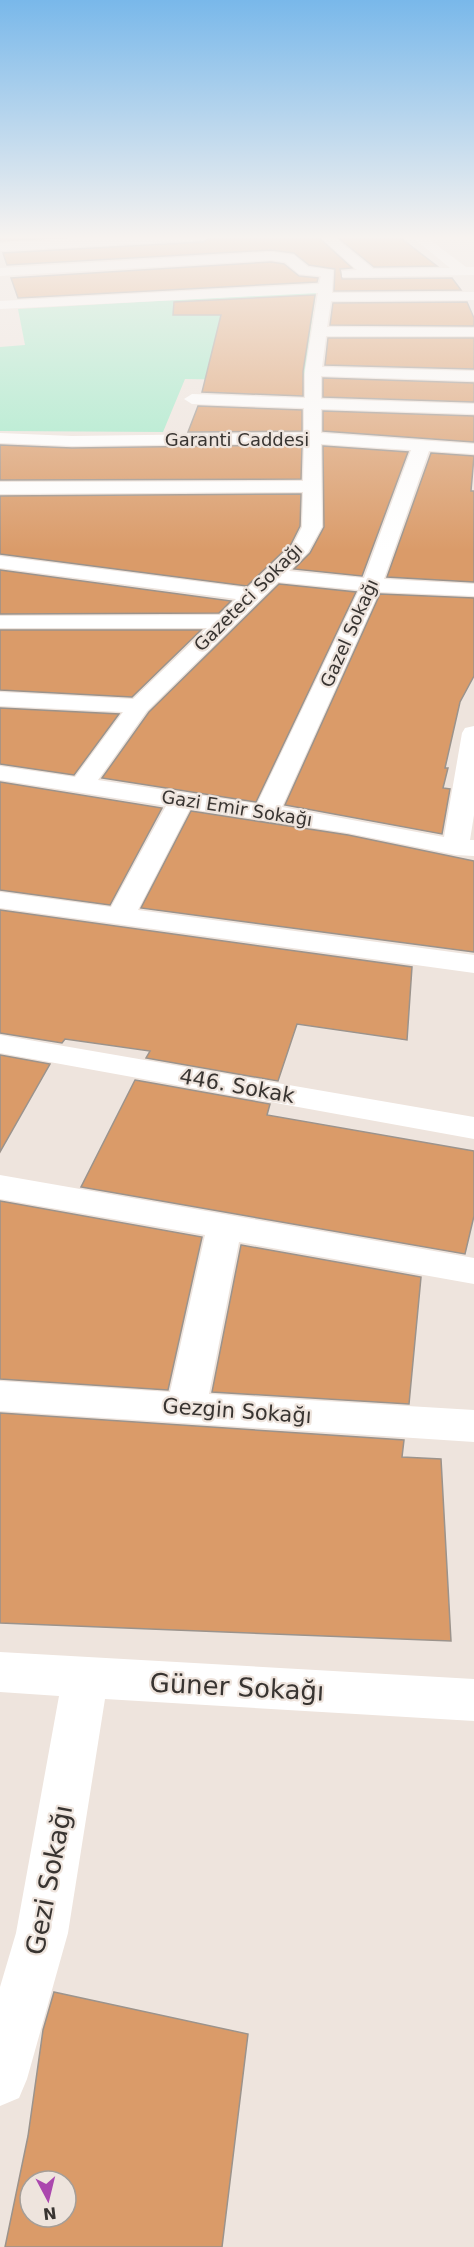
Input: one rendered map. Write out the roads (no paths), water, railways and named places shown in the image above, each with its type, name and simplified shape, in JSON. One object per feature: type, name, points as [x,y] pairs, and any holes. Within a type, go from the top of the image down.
[{"type":"street","name":"Gazeteci Sokağı","points":[[82,785],[139,706],[301,548],[312,527],[313,371],[318,341]]},
{"type":"street","points":[[313,371],[474,376]]},
{"type":"street","points":[[192,399],[474,409]]},
{"type":"street","name":"Garanti Caddesi","points":[[0,438],[72,441],[312,438],[421,448],[474,449]]},
{"type":"street","name":"Gazel Sokağı","points":[[266,813],[372,585],[421,448]]},
{"type":"street","points":[[0,488],[314,486]]},
{"type":"street","points":[[0,562],[251,595]]},
{"type":"street","points":[[273,575],[372,585],[474,590]]},
{"type":"street","points":[[0,622],[225,621]]},
{"type":"street","points":[[0,699],[139,706]]},
{"type":"street","points":[[465,848],[474,734]]},
{"type":"street","name":"Gazi Emir Sokağı","points":[[0,773],[348,825],[465,848]]},
{"type":"street","points":[[121,915],[182,800]]},
{"type":"street","points":[[0,900],[474,964]]},
{"type":"street","name":"446. Sokak","points":[[0,1044],[474,1128]]},
{"type":"street","points":[[0,1187],[474,1271]]},
{"type":"street","points":[[186,1408],[225,1226]]},
{"type":"street","name":"Gezgin Sokağı","points":[[0,1396],[474,1426]]},
{"type":"street","name":"Güner Sokağı","points":[[0,1672],[474,1700]]},
{"type":"street","name":"Gezi Sokağı","points":[[0,2079],[42,1934],[85,1678]]}]
